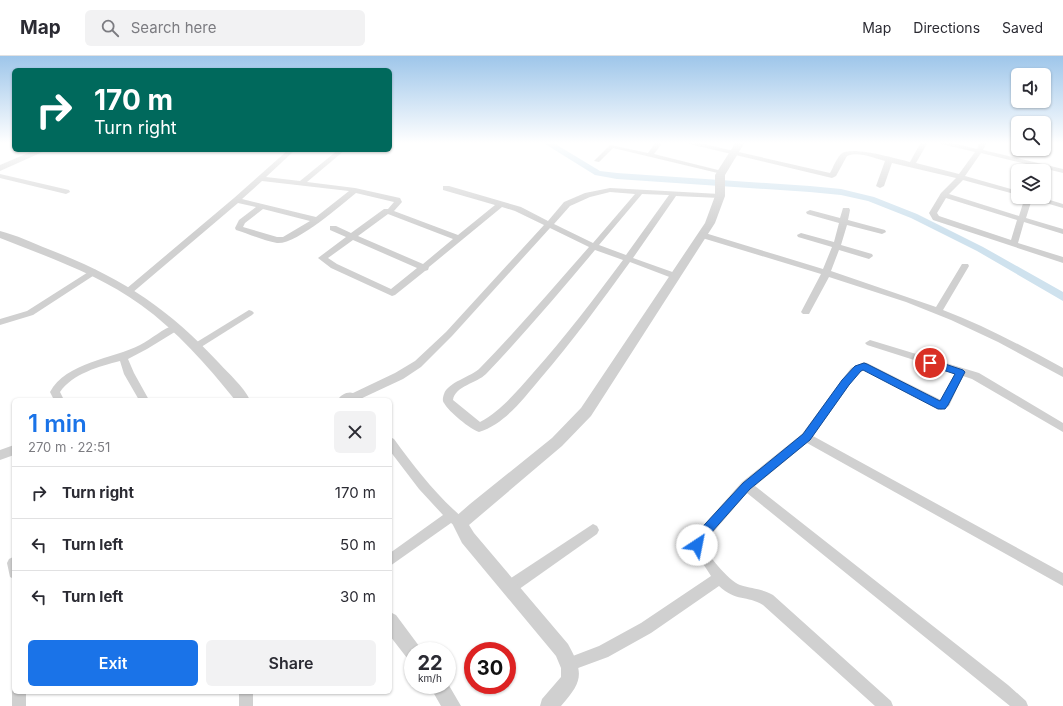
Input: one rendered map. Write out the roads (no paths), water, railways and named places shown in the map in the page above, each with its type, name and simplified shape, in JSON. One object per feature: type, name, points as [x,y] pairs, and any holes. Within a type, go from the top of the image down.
[{"type":"street","points":[[129,291],[238,200],[267,172]]},
{"type":"street","points":[[303,182],[315,172]]},
{"type":"street","points":[[711,172],[720,175]]},
{"type":"street","points":[[392,559],[456,520],[544,455],[573,428],[601,391],[710,223],[720,194],[720,175],[722,172]]},
{"type":"street","points":[[816,172],[832,176],[834,172]]},
{"type":"street","points":[[880,186],[884,172]]},
{"type":"street","points":[[943,172],[1011,191]]},
{"type":"street","points":[[964,172],[933,211],[936,218],[1063,260]]},
{"type":"street","points":[[0,176],[66,192]]},
{"type":"street","points":[[261,178],[303,182],[354,190],[397,200],[398,202],[390,211],[383,213],[322,258],[324,261],[392,293],[425,268],[501,204]]},
{"type":"street","points":[[446,188],[518,209],[593,246],[676,276]]},
{"type":"street","points":[[262,206],[242,222],[239,228],[277,240],[285,240],[317,220],[354,190]]},
{"type":"street","points":[[357,398],[399,376],[418,364],[449,334],[548,224],[568,204],[577,199],[610,190],[720,194]]},
{"type":"street","points":[[640,192],[546,303],[494,361],[478,376],[459,385],[450,394],[448,401],[461,414],[479,428],[485,427],[527,388],[588,314],[674,193]]},
{"type":"street","points":[[944,196],[1063,232]]},
{"type":"street","points":[[238,200],[317,220]]},
{"type":"street","points":[[1051,203],[1063,206]]},
{"type":"street","points":[[1014,244],[1027,204]]},
{"type":"street","points":[[806,312],[827,272],[838,245],[846,210]]},
{"type":"street","points":[[390,211],[460,239]]},
{"type":"street","points":[[810,212],[882,232]]},
{"type":"street","points":[[333,228],[425,268]]},
{"type":"street","points":[[0,234],[93,272],[129,291],[156,310],[195,347],[241,398]]},
{"type":"street","points":[[801,234],[869,256]]},
{"type":"street","points":[[702,235],[827,272],[938,311],[985,331],[1063,373]]},
{"type":"street","points":[[938,311],[965,266]]},
{"type":"street","points":[[0,322],[30,313],[93,272]]},
{"type":"street","points":[[195,347],[249,313]]},
{"type":"street","points":[[58,398],[55,392],[57,387],[64,381],[97,364],[123,357],[144,347],[175,328]]},
{"type":"street","points":[[870,343],[982,380],[1063,428]]},
{"type":"street","points":[[123,357],[129,374],[143,398]]},
{"type":"street","points":[[886,706],[768,600],[756,593],[735,590],[721,578],[701,554],[697,545],[698,540],[746,486],[806,437],[858,368],[864,366],[941,406],[945,402],[960,372]]},
{"type":"street","points":[[806,437],[1063,580]]},
{"type":"street","points":[[392,445],[415,475],[456,520],[468,538],[562,650],[570,664],[571,677],[549,706]]},
{"type":"street","points":[[0,455],[12,451]]},
{"type":"street","points":[[746,486],[973,666],[1021,706]]},
{"type":"street","points":[[510,587],[593,530]]},
{"type":"street","points":[[570,664],[603,652],[646,628],[721,578]]},
{"type":"street","points":[[392,624],[406,642]]},
{"type":"street","points":[[19,694],[19,706]]},
{"type":"street","points":[[246,694],[246,706]]},
{"type":"street","points":[[444,694],[452,706]]},
{"type":"waterway","points":[[597,172],[617,176],[841,192],[871,199],[914,216],[980,249],[1063,297]]}]
